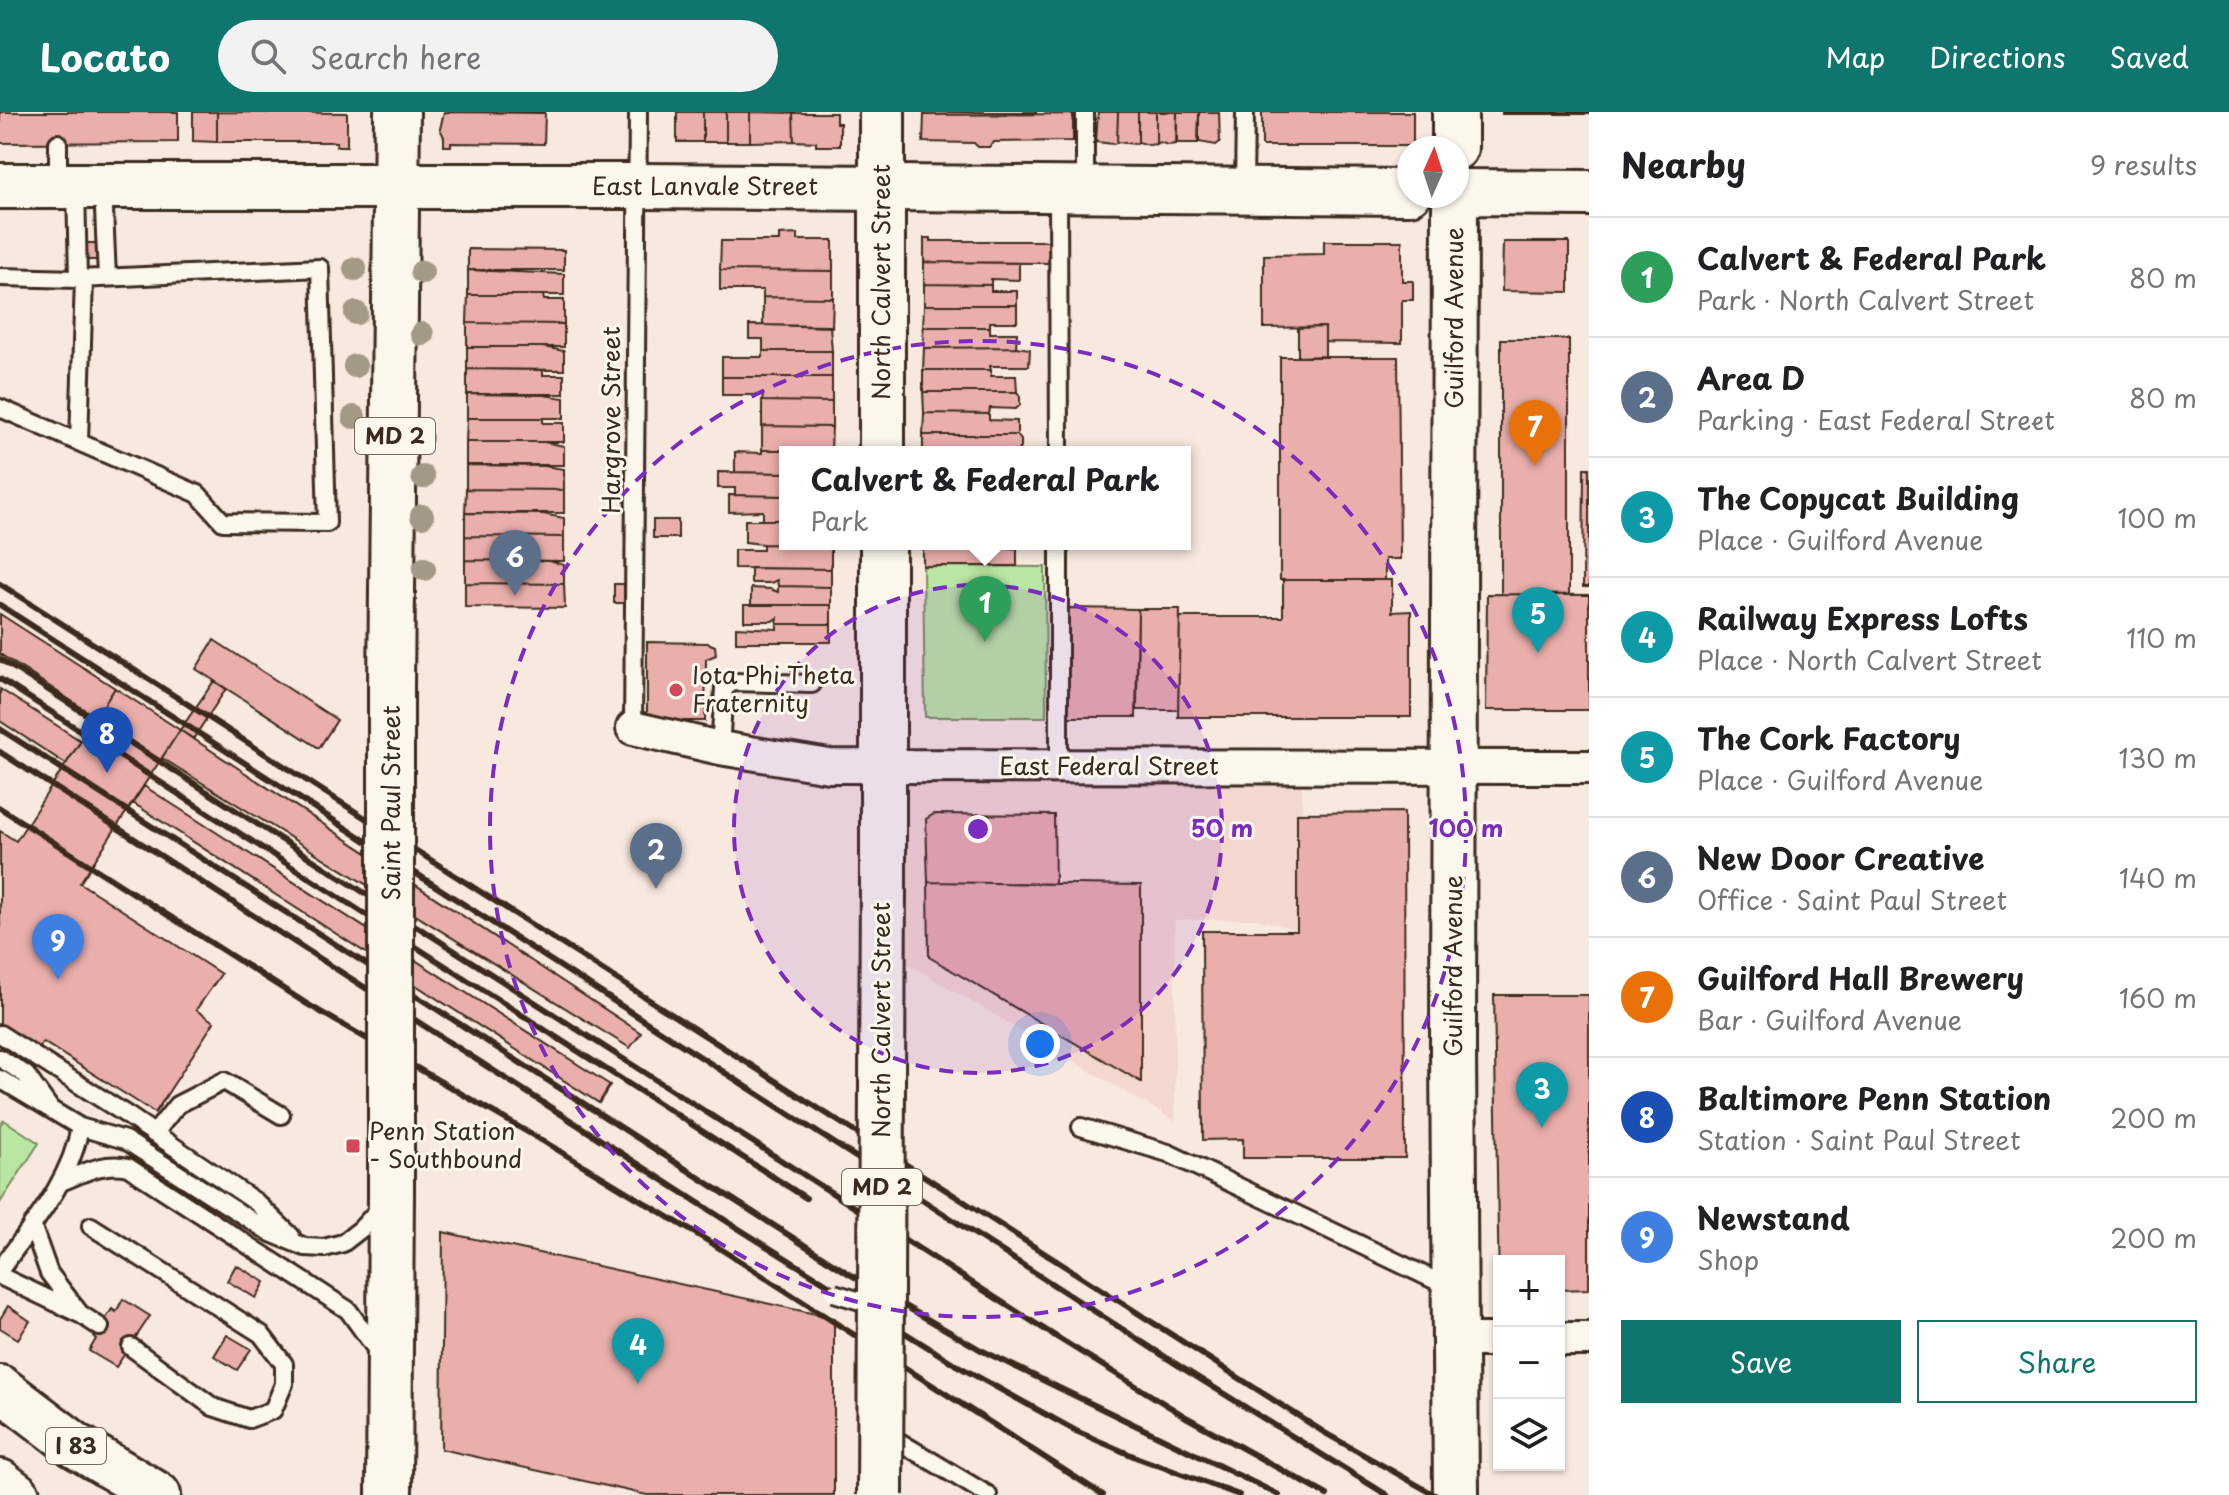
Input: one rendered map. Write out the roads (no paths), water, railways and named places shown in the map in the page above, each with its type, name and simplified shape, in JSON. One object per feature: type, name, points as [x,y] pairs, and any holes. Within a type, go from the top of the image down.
[{"type":"main road","name":"Saint Paul Street","points":[[389,1495],[391,687],[397,112]]},
{"type":"main road","name":"North Calvert Street","points":[[882,112],[882,446]]},
{"type":"main road","points":[[1455,112],[1455,136]]},
{"type":"main road","name":"East Lanvale Street","points":[[0,186],[638,186],[1397,192]]},
{"type":"main road","points":[[1469,194],[1589,193]]},
{"type":"main road","name":"Guilford Avenue","points":[[1456,208],[1453,1063],[1456,1495]]},
{"type":"main road","name":"North Calvert Street","points":[[880,1495],[883,550]]},
{"type":"main road","name":"I 83","points":[[0,1388],[75,1445],[158,1495]]},
{"type":"main road","points":[[0,1482],[17,1495]]},
{"type":"street","name":"East Federal Street","points":[[633,728],[720,748],[829,766],[1589,767]]},
{"type":"street","points":[[1565,1339],[1589,1339]]},
{"type":"street","points":[[1456,1353],[1493,1342]]},
{"type":"lane","name":"Hargrove Street","points":[[633,728],[638,112]]},
{"type":"lane","points":[[1059,446],[1072,189],[1085,112]]},
{"type":"lane","points":[[1244,190],[1245,112]]},
{"type":"lane","points":[[58,143],[79,186],[107,277]]},
{"type":"lane","points":[[79,186],[79,442]]},
{"type":"lane","points":[[0,277],[81,278],[320,268],[327,523],[223,522],[198,494],[0,408]]},
{"type":"lane","points":[[1059,550],[1059,767]]},
{"type":"lane","points":[[720,748],[724,688],[733,682],[812,684]]},
{"type":"lane","points":[[0,1034],[256,1202],[282,1230],[305,1247]]},
{"type":"lane","points":[[0,1058],[26,1075],[52,1112]]},
{"type":"lane","points":[[0,1079],[80,1127],[125,1140],[271,1233],[305,1247],[324,1248],[343,1243],[361,1229],[391,1193]]},
{"type":"lane","points":[[154,1134],[177,1105],[224,1081],[281,1115]]},
{"type":"lane","points":[[0,1270],[61,1182],[77,1149],[80,1127]]},
{"type":"lane","points":[[1081,1127],[1168,1153],[1455,1290]]},
{"type":"lane","points":[[61,1182],[101,1166],[115,1163],[128,1167],[348,1310],[389,1369]]},
{"type":"lane","points":[[32,1225],[49,1273],[82,1315]]},
{"type":"lane","points":[[91,1226],[261,1334],[284,1364],[284,1384],[273,1410],[249,1419],[213,1407],[131,1347]]},
{"type":"lane","points":[[0,1276],[82,1315],[100,1327]]},
{"type":"lane","points":[[834,1293],[881,1307]]},
{"type":"lane","points":[[865,1421],[988,1495]]},
{"type":"railway","points":[[0,584],[1325,1433],[1435,1495]]},
{"type":"railway","points":[[0,605],[1184,1369],[1387,1495]]},
{"type":"railway","points":[[0,659],[1055,1336],[1186,1417],[1327,1495]]},
{"type":"railway","points":[[0,679],[806,1198]]},
{"type":"railway","points":[[0,729],[851,1275],[981,1350],[1279,1495]]},
{"type":"railway","points":[[0,752],[728,1222],[958,1366],[1076,1431],[1138,1458],[1239,1495]]},
{"type":"railway","points":[[0,808],[307,1004],[713,1244],[1103,1495]]},
{"type":"place","name":"Guilford Hall Brewery","points":[[1535,466]]},
{"type":"place","name":"New Door Creative","points":[[515,596]]},
{"type":"place","name":"Calvert & Federal Park","points":[[985,642]]},
{"type":"place","name":"The Cork Factory","points":[[1538,653]]},
{"type":"place","name":"Iota Phi Theta Fraternity","points":[[676,690]]},
{"type":"place","name":"Baltimore Penn Station","points":[[107,773]]},
{"type":"place","name":"Area D","points":[[656,889]]},
{"type":"place","name":"Newstand","points":[[58,980]]},
{"type":"place","name":"The Copycat Building","points":[[1542,1128]]},
{"type":"place","name":"Penn Station - Southbound","points":[[353,1146]]},
{"type":"place","name":"Railway Express Lofts","points":[[638,1384]]}]
